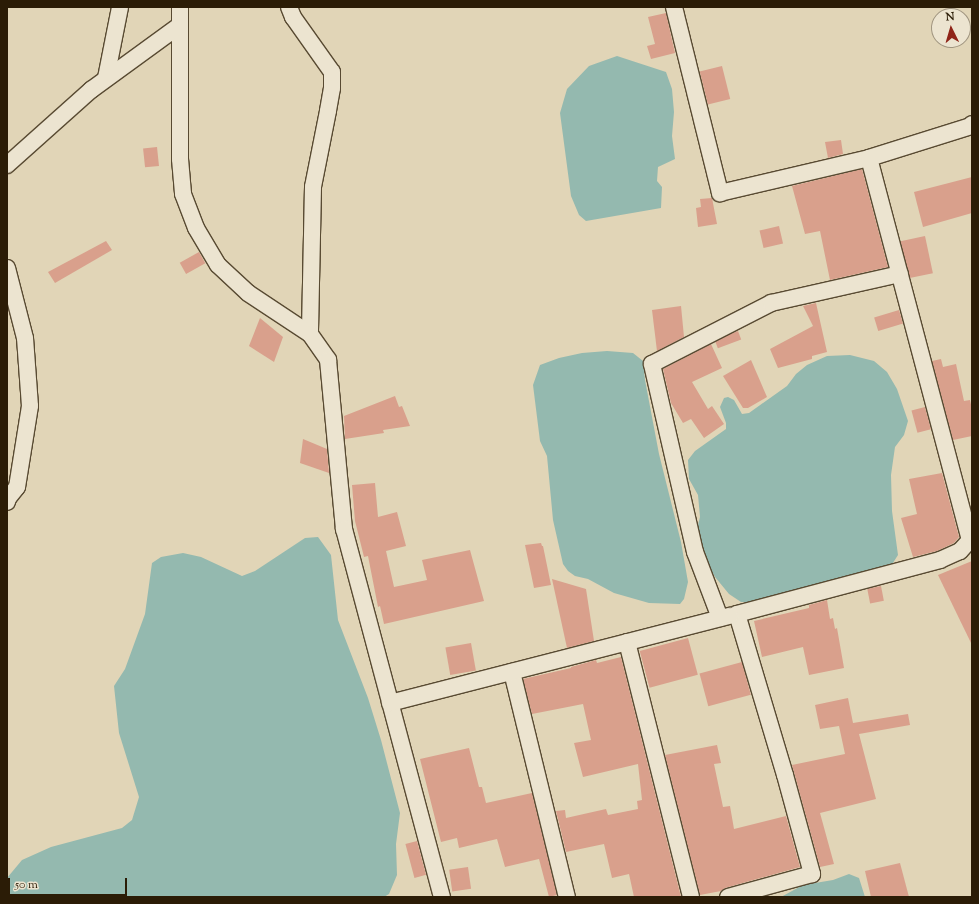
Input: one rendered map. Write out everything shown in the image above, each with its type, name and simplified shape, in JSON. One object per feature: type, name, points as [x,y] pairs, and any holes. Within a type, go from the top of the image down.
[{"type":"street","points":[[106,78],[120,7]]},
{"type":"street","points":[[180,7],[180,159],[183,194],[196,228],[218,265],[248,293],[310,334],[328,360],[344,529],[442,897]]},
{"type":"street","points":[[289,7],[293,17],[332,72],[332,88],[313,187],[310,334]]},
{"type":"street","points":[[674,7],[720,193],[869,158],[971,126],[972,124]]},
{"type":"street","points":[[7,165],[106,78],[180,25]]},
{"type":"street","points":[[390,703],[940,560],[960,551],[970,540],[970,528],[869,158]]},
{"type":"street","points":[[7,268],[25,338],[30,406],[17,487],[8,498],[7,502]]},
{"type":"street","points":[[720,618],[695,552],[652,364],[770,303],[900,274]]},
{"type":"street","points":[[728,897],[812,874],[785,775],[737,614]]},
{"type":"street","points":[[627,642],[690,897]]},
{"type":"street","points":[[512,672],[567,897]]},
{"type":"water","points":[[617,56],[666,72],[672,89],[674,112],[672,136],[675,159],[658,167],[657,181],[662,187],[661,208],[586,221],[579,215],[571,196],[560,113],[567,89],[589,66]]},
{"type":"water","points":[[607,351],[633,353],[643,361],[645,380],[659,454],[681,542],[688,582],[684,599],[680,604],[649,603],[614,593],[588,579],[575,576],[568,571],[563,564],[553,520],[547,456],[540,441],[533,385],[540,365],[559,358],[582,353]]},
{"type":"water","points":[[850,355],[874,361],[887,372],[897,389],[908,421],[904,435],[895,447],[891,475],[892,511],[898,555],[891,566],[795,594],[750,602],[741,602],[729,594],[715,577],[700,551],[696,533],[700,517],[698,495],[689,479],[688,460],[695,451],[726,429],[726,423],[720,407],[724,398],[728,397],[734,400],[742,414],[749,413],[787,386],[796,374],[807,365],[827,356]]},
{"type":"water","points":[[318,537],[331,555],[338,620],[368,698],[381,740],[400,813],[396,844],[397,875],[389,894],[384,897],[9,897],[7,878],[22,860],[51,847],[122,828],[132,820],[139,797],[119,733],[114,686],[125,669],[145,614],[152,563],[161,557],[183,553],[201,557],[242,576],[255,571],[305,538]]},
{"type":"water","points":[[849,874],[859,878],[865,897],[781,897],[803,885],[833,880]]},
{"type":"building","points":[[666,13],[675,53],[651,59],[647,46],[655,44],[648,17]]},
{"type":"building","points":[[722,66],[730,99],[708,105],[700,72]]},
{"type":"building","points":[[841,140],[843,154],[828,158],[825,142]]},
{"type":"building","points":[[157,147],[159,166],[145,167],[143,148]]},
{"type":"building","points":[[862,169],[888,267],[830,280],[820,231],[805,234],[792,186]]},
{"type":"building","points":[[972,177],[972,213],[923,227],[914,192]]},
{"type":"building","points":[[712,198],[717,224],[698,227],[696,208],[701,207],[700,199]]},
{"type":"building","points":[[779,226],[783,244],[764,248],[760,230]]},
{"type":"building","points":[[925,236],[933,273],[908,278],[901,241]]},
{"type":"building","points":[[106,241],[112,250],[55,283],[48,272]]},
{"type":"building","points":[[199,252],[205,263],[186,274],[180,263]]},
{"type":"building","points":[[816,303],[827,352],[812,356],[812,359],[778,368],[770,349],[813,326],[803,306]]},
{"type":"building","points":[[681,306],[684,337],[657,351],[652,310]]},
{"type":"building","points":[[899,310],[903,323],[878,331],[874,318]]},
{"type":"building","points":[[260,318],[283,337],[274,362],[249,346]]},
{"type":"building","points":[[738,331],[741,339],[718,348],[715,340]]},
{"type":"building","points":[[711,344],[722,368],[692,382],[708,409],[712,406],[724,424],[704,438],[691,419],[683,423],[671,403],[663,369]]},
{"type":"building","points":[[941,359],[943,367],[956,364],[964,401],[970,400],[972,409],[972,436],[953,440],[932,361]]},
{"type":"building","points":[[751,360],[767,397],[748,408],[743,408],[723,376]]},
{"type":"building","points":[[395,396],[399,407],[402,406],[410,426],[383,430],[384,433],[345,439],[344,416]]},
{"type":"building","points":[[925,407],[931,429],[917,433],[911,411]]},
{"type":"building","points":[[303,439],[327,449],[329,473],[300,463]]},
{"type":"building","points":[[942,473],[959,537],[954,543],[937,551],[913,557],[901,518],[917,514],[909,479]]},
{"type":"building","points":[[375,483],[378,517],[397,512],[406,546],[386,551],[394,587],[427,580],[422,560],[470,550],[484,601],[384,624],[380,606],[378,607],[368,556],[364,557],[355,521],[352,485]]},
{"type":"building","points":[[541,543],[543,546],[551,585],[534,588],[525,545]]},
{"type":"building","points":[[972,561],[972,645],[938,575]]},
{"type":"building","points":[[552,579],[586,589],[594,641],[567,648]]},
{"type":"building","points":[[881,586],[884,601],[870,603],[867,589]]},
{"type":"building","points":[[827,600],[830,619],[833,618],[835,629],[837,628],[844,668],[809,675],[803,647],[762,657],[754,621],[809,608],[809,605]]},
{"type":"building","points":[[688,638],[698,675],[650,688],[640,651]]},
{"type":"building","points":[[471,643],[476,671],[450,675],[445,648]]},
{"type":"building","points":[[621,657],[681,897],[634,897],[629,874],[612,878],[604,844],[566,852],[556,811],[565,810],[566,818],[606,809],[608,815],[638,809],[637,801],[642,800],[638,764],[583,777],[574,743],[591,740],[583,704],[532,714],[523,679],[571,668],[596,660],[597,663]]},
{"type":"building","points":[[742,662],[751,695],[708,706],[699,673]]},
{"type":"building","points":[[848,698],[853,723],[908,714],[910,725],[859,734],[876,799],[820,813],[834,864],[820,867],[792,765],[845,754],[839,726],[820,729],[815,705]]},
{"type":"building","points":[[717,745],[721,763],[714,764],[723,807],[730,806],[734,829],[786,816],[800,867],[725,888],[721,891],[700,895],[665,755]]},
{"type":"building","points":[[469,748],[479,787],[482,787],[486,803],[532,793],[557,895],[549,897],[539,859],[505,867],[497,839],[459,848],[457,838],[441,842],[420,759]]},
{"type":"building","points":[[417,841],[426,875],[414,878],[405,844]]},
{"type":"building","points":[[900,863],[909,897],[871,897],[865,871]]},
{"type":"building","points":[[468,867],[471,889],[452,891],[449,870]]}]
